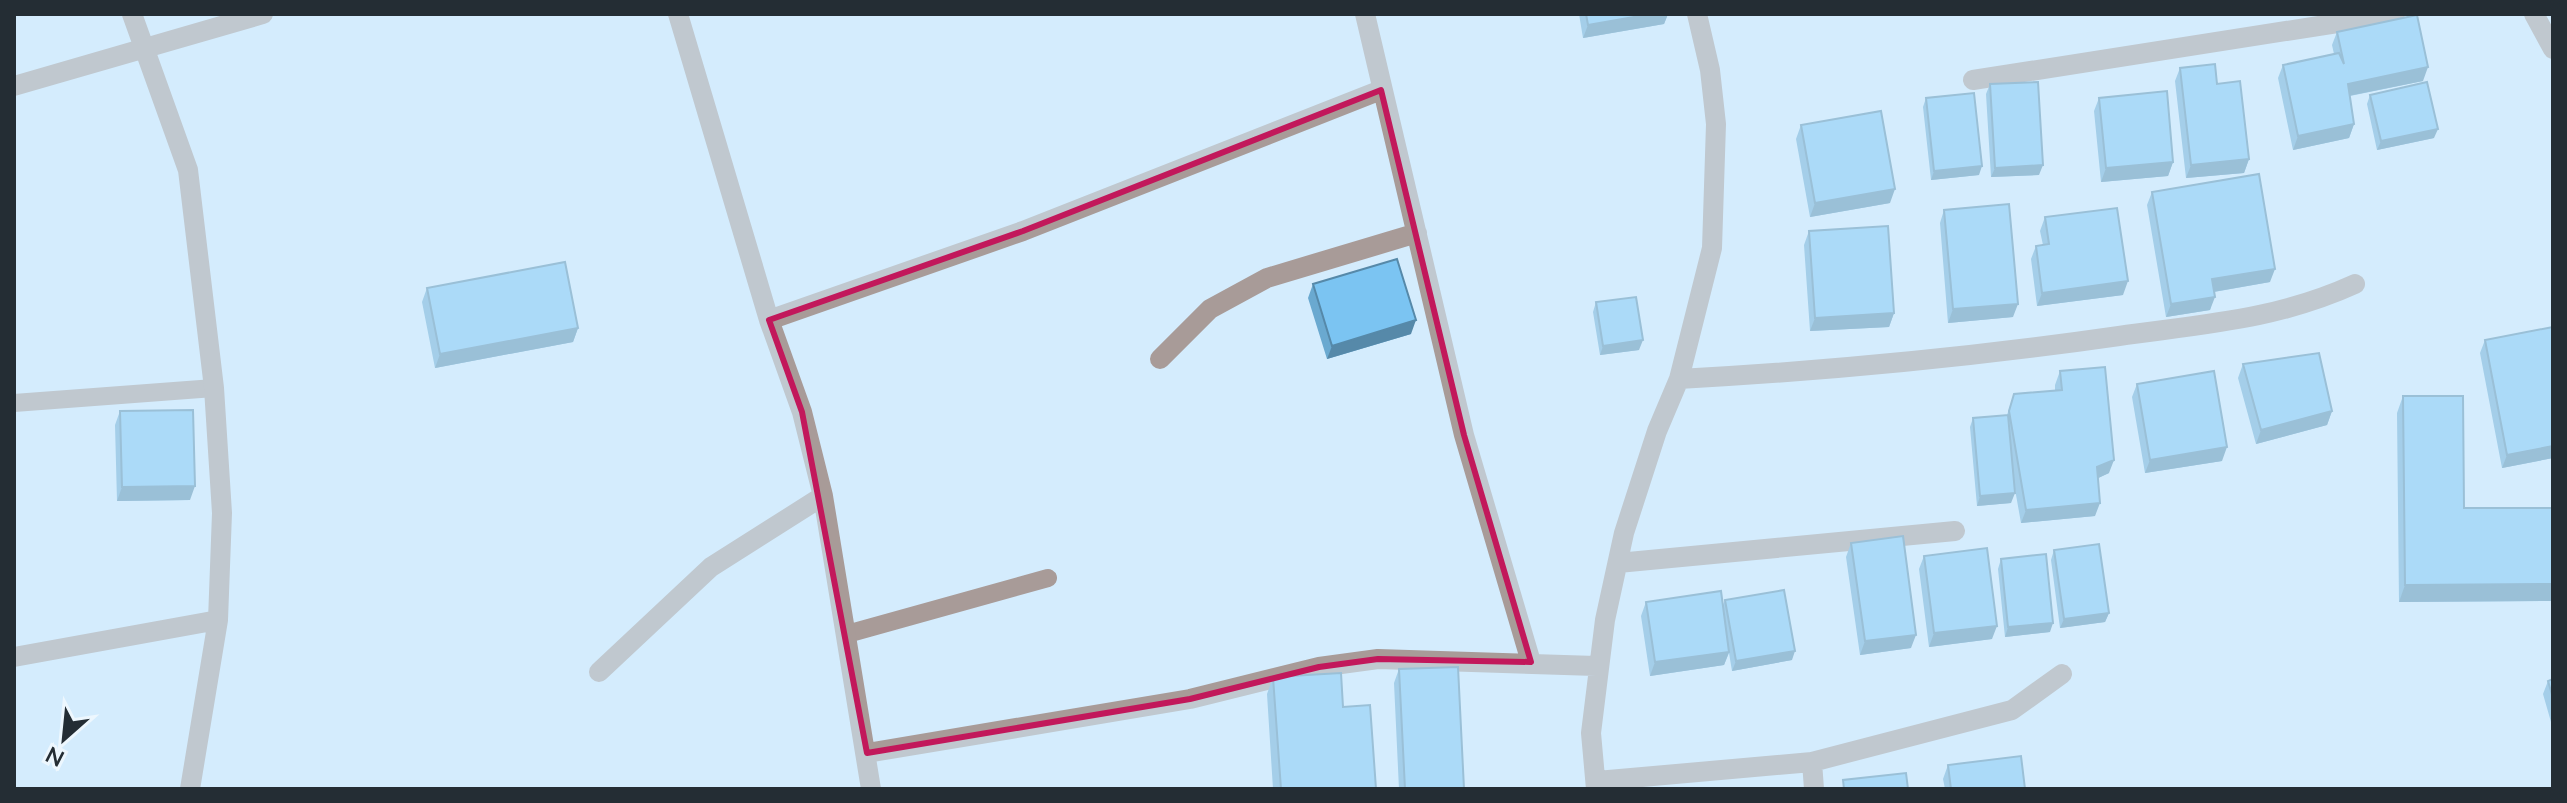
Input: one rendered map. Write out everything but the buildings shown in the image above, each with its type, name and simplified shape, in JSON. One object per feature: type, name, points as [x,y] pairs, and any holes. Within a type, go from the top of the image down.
[{"type":"street","points":[[132,14],[188,170],[214,388],[222,513],[218,620],[190,789]]},
{"type":"street","points":[[14,86],[263,14]]},
{"type":"street","points":[[678,14],[769,320],[802,412],[823,496],[871,789]]},
{"type":"street","points":[[1365,14],[1464,435],[1531,662]]},
{"type":"street","points":[[1697,14],[1715,110],[1716,189],[1712,248],[1679,379],[1657,431],[1618,563],[1596,666],[1591,733],[1596,785],[1812,762],[2012,710],[2062,674]]},
{"type":"street","points":[[1973,80],[2395,14]]},
{"type":"street","points":[[2534,14],[2553,49]]},
{"type":"street","points":[[769,320],[1023,231],[1381,90]]},
{"type":"street","points":[[1160,359],[1210,309],[1267,278],[1417,233]]},
{"type":"street","points":[[1679,379],[1845,370],[2263,316],[2310,304],[2355,284]]},
{"type":"street","points":[[599,672],[711,567],[823,496]]},
{"type":"street","points":[[1618,563],[1955,531]]},
{"type":"street","points":[[14,657],[218,620]]},
{"type":"street","points":[[867,753],[1190,699],[1319,667],[1378,659],[1596,666]]},
{"type":"street","points":[[1812,762],[1814,789]]},
{"type":"lane","points":[[14,403],[214,388]]},
{"type":"lane","points":[[847,634],[1048,578]]},
{"type":"highlighted area","points":[[1381,90],[1464,435],[1531,662],[1378,659],[1319,667],[1190,699],[867,753],[802,412],[769,320],[1023,231]]}]
